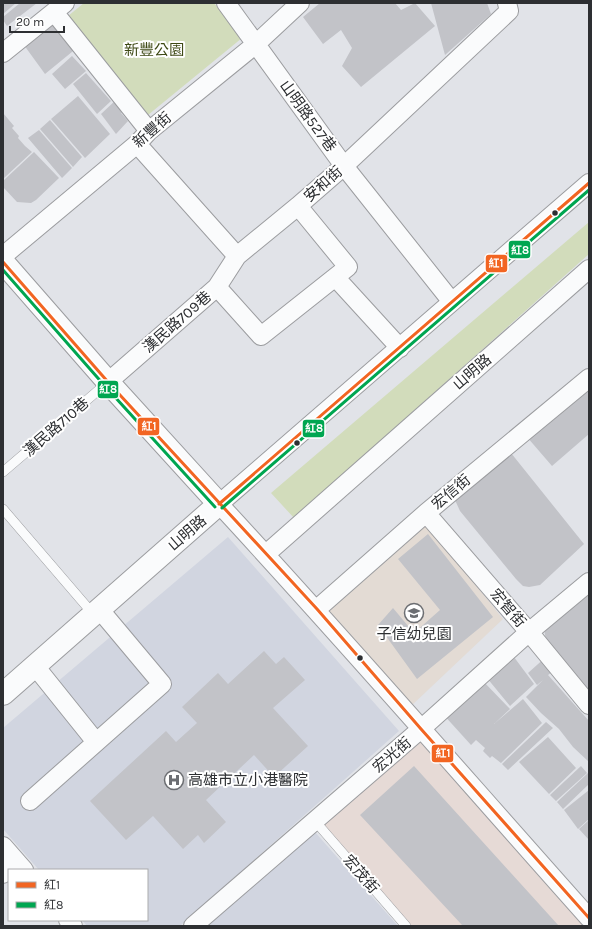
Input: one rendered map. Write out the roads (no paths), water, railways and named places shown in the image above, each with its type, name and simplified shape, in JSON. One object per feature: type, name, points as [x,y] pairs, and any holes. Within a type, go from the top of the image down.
[{"type":"street","name":"山明路527巷","points":[[226,3],[344,166],[452,302]]},
{"type":"street","name":"新豐街","points":[[3,256],[137,144],[149,131],[256,44],[300,3]]},
{"type":"street","name":"安和街","points":[[237,256],[344,166],[509,11],[507,3]]},
{"type":"street","points":[[4,51],[60,8],[149,131]]},
{"type":"street","points":[[137,144],[237,256]]},
{"type":"street","name":"山明路","points":[[3,694],[97,613],[219,504],[589,183]]},
{"type":"street","points":[[217,287],[261,336],[348,267],[298,206]]},
{"type":"street","name":"漢民路709巷","points":[[108,382],[217,287],[237,256]]},
{"type":"street","points":[[3,262],[108,382],[316,609],[421,730],[589,918]]},
{"type":"street","name":"山明路","points":[[266,554],[589,269]]},
{"type":"street","points":[[336,278],[400,348]]},
{"type":"street","name":"宏信街","points":[[316,609],[426,512],[589,378]]},
{"type":"street","name":"宏智街","points":[[426,512],[529,632],[589,706]]},
{"type":"street","name":"宏光街","points":[[193,926],[421,730],[529,632],[589,582]]},
{"type":"street","points":[[30,801],[162,684],[97,613]]},
{"type":"street","points":[[35,666],[96,742]]},
{"type":"street","points":[[3,846],[20,865]]},
{"type":"lane","name":"漢民路710巷","points":[[3,472],[108,382]]},
{"type":"lane","points":[[3,509],[97,613]]},
{"type":"lane","name":"宏茂街","points":[[315,821],[406,926]]},
{"type":"place","name":"子信幼兒園","points":[[414,613]]},
{"type":"place","name":"高雄市立小港醫院","points":[[174,780]]},
{"type":"park label","name":"新豐公園","points":[[154,50]]}]
